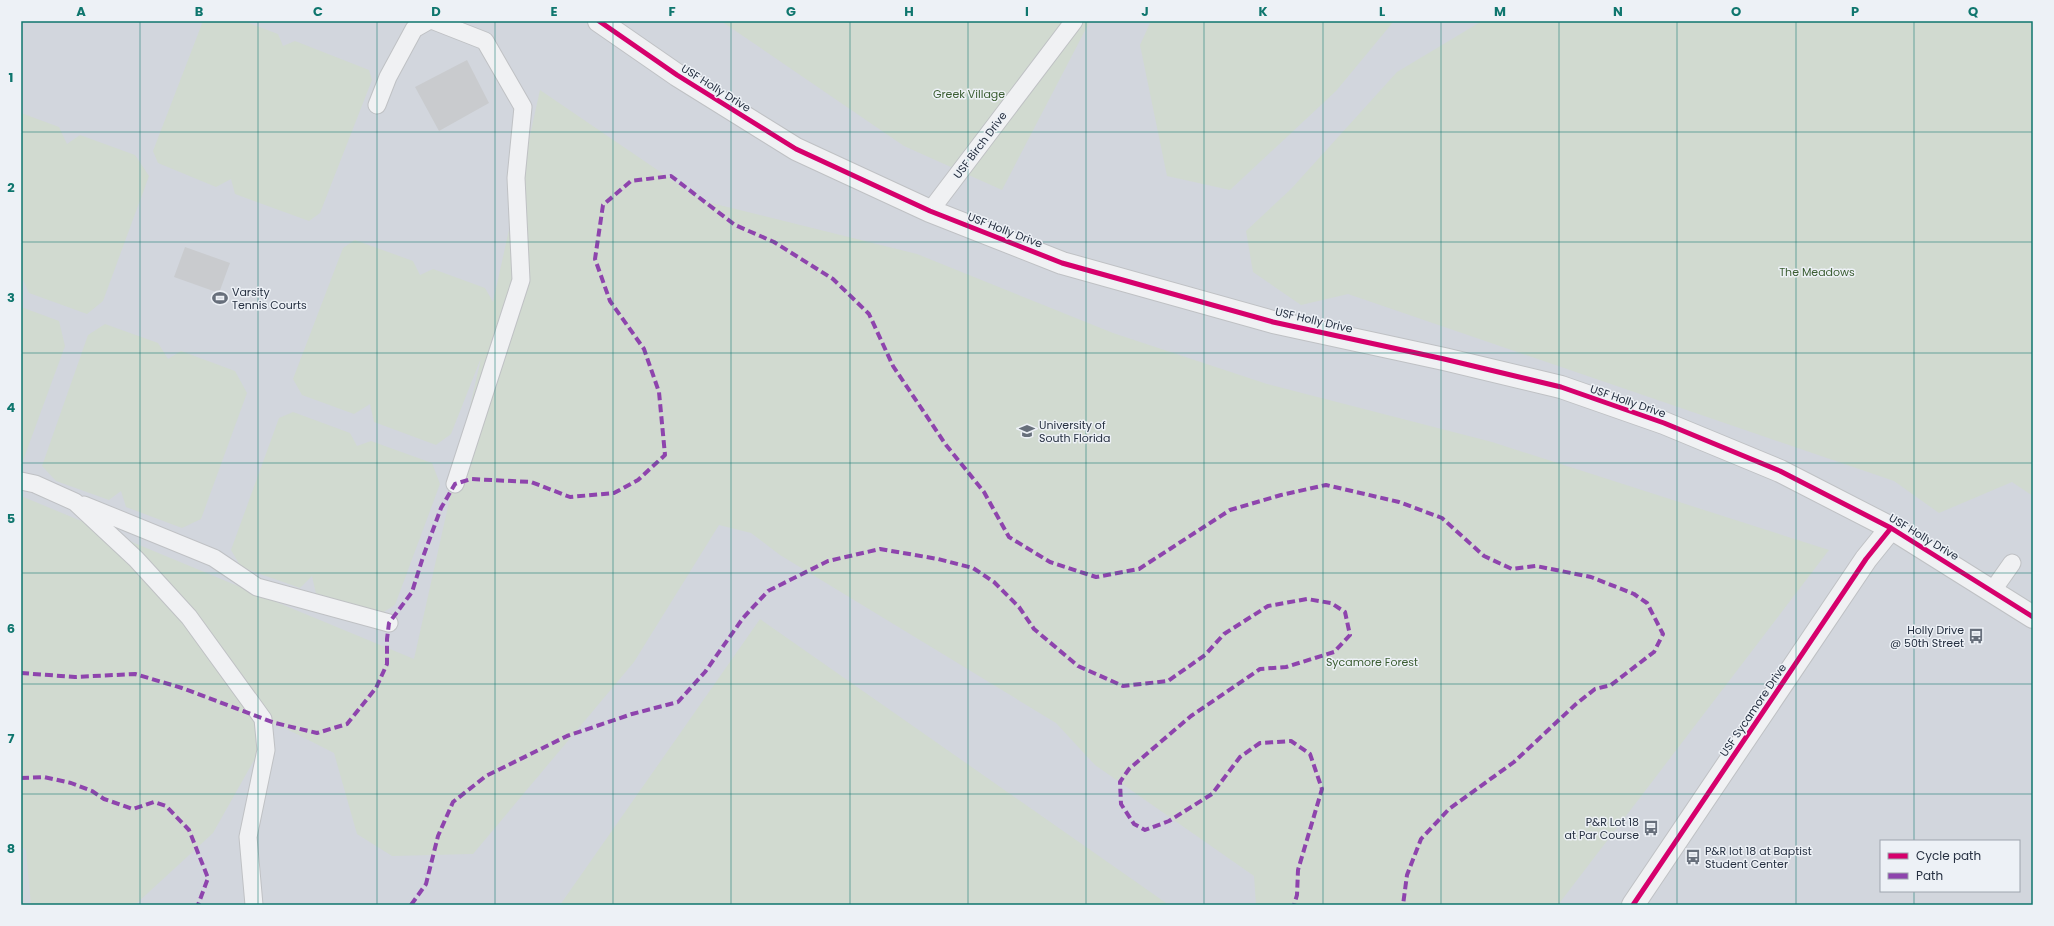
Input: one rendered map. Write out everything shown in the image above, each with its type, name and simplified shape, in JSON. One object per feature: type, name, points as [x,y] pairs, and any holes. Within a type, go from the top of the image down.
[{"type":"street","name":"USF Holly Drive","points":[[599,21],[677,75],[796,149],[930,211],[1077,267],[1273,322],[1444,359],[1561,388],[1664,423],[1780,471],[1891,528],[2033,617]]},
{"type":"street","name":"USF Sycamore Drive","points":[[1633,905],[1866,559],[1891,528]]},
{"type":"lane","points":[[377,106],[388,77],[414,29],[428,21]]},
{"type":"lane","points":[[434,21],[485,41],[523,107],[516,178],[521,280],[455,484]]},
{"type":"lane","name":"USF Birch Drive","points":[[930,211],[1074,21]]},
{"type":"lane","points":[[21,481],[35,484],[75,502],[214,558],[257,587],[389,623]]},
{"type":"lane","points":[[75,502],[136,559],[189,617],[263,719],[266,750],[248,837],[254,905]]},
{"type":"lane","points":[[1992,590],[2012,564]]},
{"type":"shaded area","name":"University of South Florida","points":[[21,21],[2033,21],[2033,905],[21,905]]},
{"type":"green space","points":[[203,21],[243,21],[278,34],[283,46],[295,41],[369,70],[372,80],[320,213],[309,221],[235,194],[231,179],[216,187],[158,163],[153,151]]},
{"type":"green space","name":"Greek Village","points":[[721,21],[1090,21],[1002,190],[904,146]]},
{"type":"green space","points":[[1151,21],[1394,21],[1336,91],[1230,190],[1167,176],[1140,45]]},
{"type":"green space","name":"The Meadows","points":[[1482,21],[2033,21],[2033,496],[2012,482],[1939,513],[1894,481],[1348,294],[1301,305],[1253,272],[1246,231],[1291,189],[1397,72]]},
{"type":"green space","name":"Sycamore Forest","points":[[540,90],[703,201],[917,254],[1113,333],[1267,384],[1492,442],[1829,550],[1558,905],[1256,905],[1254,876],[1095,765],[1056,723],[780,555],[751,533],[719,525],[634,662],[473,854],[392,856],[357,834],[334,753],[275,723],[213,833],[137,903],[125,905],[31,905],[26,850],[21,846],[21,496],[414,659],[481,358],[451,434],[436,445],[374,422],[370,404],[354,414],[302,395],[293,379],[343,248],[355,240],[413,261],[420,275],[433,269],[485,288],[493,302]]},
{"type":"green space","points":[[21,113],[59,127],[67,144],[80,135],[135,155],[149,176],[103,301],[87,314],[29,293],[23,280],[21,280]]},
{"type":"green space","points":[[21,307],[59,321],[65,346],[21,466]]},
{"type":"green space","points":[[105,324],[158,343],[168,359],[181,351],[235,371],[247,393],[201,519],[182,528],[126,507],[121,491],[109,500],[56,481],[42,466],[88,335]]},
{"type":"green space","points":[[293,412],[350,433],[357,446],[371,441],[432,463],[440,484],[395,605],[377,616],[316,594],[312,576],[300,588],[241,567],[231,550],[279,418]]},
{"type":"green space","points":[[760,619],[1169,905],[560,905]]},
{"type":"building","points":[[467,60],[489,103],[439,131],[415,87]]},
{"type":"building","points":[[185,247],[230,263],[219,293],[174,277]]},
{"type":"marked path","points":[[21,673],[75,677],[135,674],[182,688],[275,723],[317,733],[347,724],[376,688],[387,664],[387,639],[389,623],[412,592],[441,508],[455,484],[471,479],[531,482],[570,497],[614,493],[638,480],[665,455],[659,392],[644,349],[610,301],[595,259],[603,205],[631,181],[671,176],[735,225],[774,242],[833,279],[869,314],[893,366],[946,445],[984,492],[1009,537],[1050,562],[1096,577],[1139,569],[1230,510],[1281,495],[1326,485],[1399,502],[1442,518],[1484,556],[1512,569],[1536,566],[1591,577],[1634,594],[1647,603],[1663,634],[1654,652],[1611,685],[1595,689],[1576,704],[1514,762],[1449,809],[1421,839],[1407,875],[1403,905]]},
{"type":"marked path","points":[[411,905],[426,884],[438,836],[453,802],[486,776],[567,736],[632,714],[678,702],[705,672],[743,618],[768,591],[828,561],[880,549],[938,559],[973,568],[994,582],[1019,607],[1034,629],[1078,666],[1123,686],[1168,681],[1205,655],[1224,634],[1268,606],[1307,599],[1331,603],[1345,612],[1350,635],[1334,652],[1286,667],[1260,669],[1191,716],[1129,769],[1120,782],[1121,804],[1134,824],[1145,830],[1169,821],[1212,794],[1240,757],[1260,743],[1291,741],[1310,754],[1322,789],[1298,870],[1297,895],[1294,905]]},
{"type":"marked path","points":[[21,778],[44,777],[71,783],[92,791],[104,799],[133,809],[154,802],[166,806],[189,830],[208,878],[198,905]]},
{"type":"cycle path","points":[[599,21],[677,75],[796,149],[930,211],[1062,263],[1273,322],[1444,359],[1561,387],[1664,423],[1780,471],[1891,528],[2033,617]]},
{"type":"cycle path","points":[[1633,905],[1866,559],[1891,528]]},
{"type":"place","name":"Varsity Tennis Courts","points":[[220,298]]},
{"type":"place","name":"University of South Florida","points":[[1027,431]]},
{"type":"place","name":"Holly Drive @ 50th Street","points":[[1976,636]]},
{"type":"place","name":"P&R Lot 18 at Par Course","points":[[1651,828]]},
{"type":"place","name":"P&R lot 18 at Baptist Student Center","points":[[1693,857]]}]
